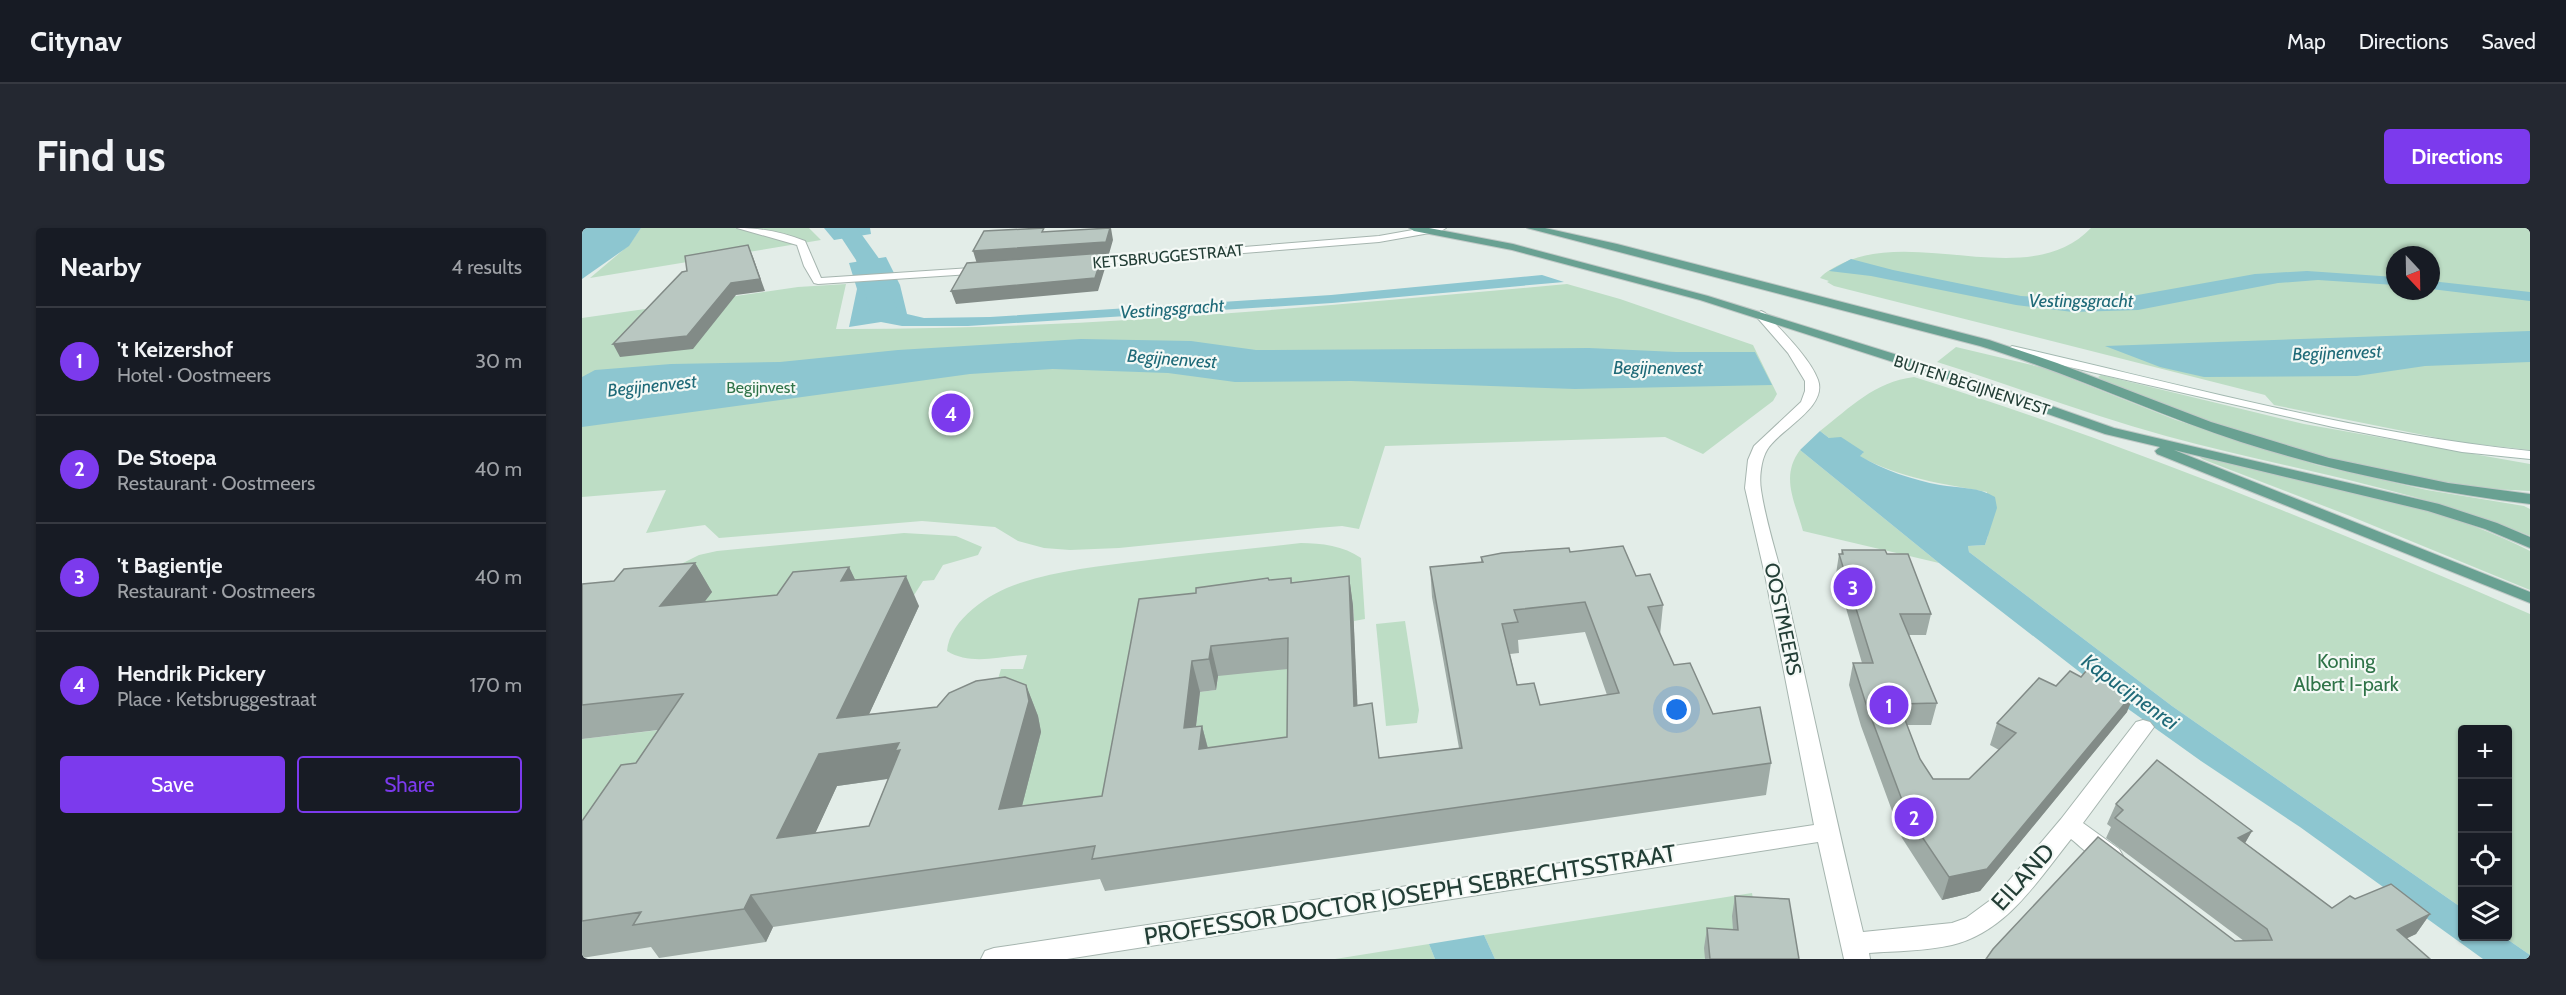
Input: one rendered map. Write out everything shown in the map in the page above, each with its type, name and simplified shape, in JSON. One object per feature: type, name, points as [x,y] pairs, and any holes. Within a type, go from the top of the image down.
[{"type":"main road","name":"BUITEN BEGIJNENVEST","points":[[1414,228],[1436,229],[1523,250],[1769,302],[1999,347],[2205,424],[2321,461],[2461,490],[2530,499]]},
{"type":"main road","name":"BUITEN BEGIJNENVEST","points":[[1532,228],[1640,252],[1976,384],[2110,431],[2433,507],[2491,526],[2530,543]]},
{"type":"main road","points":[[2110,431],[2530,598]]},
{"type":"street","points":[[742,228],[783,236],[801,243],[809,266],[818,281],[907,277],[999,269]]},
{"type":"street","name":"KETSBRUGGESTRAAT","points":[[1068,264],[1379,238],[1436,229]]},
{"type":"street","name":"OOSTMEERS","points":[[1769,302],[1806,368],[1812,381],[1812,391],[1807,404],[1761,446],[1755,460],[1753,488],[1855,951]]},
{"type":"street","points":[[1999,347],[2333,423],[2502,453],[2530,455]]},
{"type":"street","name":"EILAND","points":[[1855,951],[1952,934],[1975,926],[2005,903],[2070,825],[2143,727]]},
{"type":"street","points":[[2070,825],[2126,867]]},
{"type":"street","name":"PROFESSOR DOCTOR JOSEPH SEBRECHTSSTRAAT","points":[[994,959],[1827,832]]},
{"type":"green space","points":[[641,228],[809,228],[821,240],[590,278],[629,245]]},
{"type":"green space","points":[[2091,228],[2530,228],[2530,450],[2458,442],[2274,405],[2265,395],[1834,286],[1827,282],[1829,281],[1820,278],[1843,263],[1873,254],[1905,252],[2006,258],[2037,256],[2066,246]]},
{"type":"green space","name":"Begijnvest","points":[[846,284],[836,329],[1111,321],[1294,308],[1567,284],[1620,299],[1753,345],[1777,394],[1773,401],[1703,454],[1665,437],[1385,446],[1359,529],[1342,526],[1119,548],[1070,550],[1044,548],[1018,541],[995,527],[922,521],[719,538],[705,525],[646,533],[666,490],[582,497],[582,318],[798,287]]},
{"type":"green space","points":[[1956,347],[2044,368],[2176,420],[2317,465],[2427,490],[2524,506],[2530,509],[2530,536],[2486,519],[2396,492],[2137,428],[1937,362]]},
{"type":"green space","points":[[2101,375],[2304,424],[2530,464],[2530,491],[2493,489],[2423,479],[2316,455],[2231,430],[2102,380],[2098,377]]},
{"type":"green space","name":"Koning Albert I-park","points":[[1914,377],[2148,458],[2530,614],[2530,955],[2510,941],[2512,941],[2512,725],[2458,725],[2458,905],[2172,706],[1969,552],[1968,546],[1985,545],[1988,536],[1987,492],[1890,470],[1859,456],[1863,453],[1829,438],[1820,431],[1864,397],[1887,384]]},
{"type":"green space","points":[[1800,450],[1939,563],[1803,531],[1790,480],[1794,460]]},
{"type":"green space","points":[[2200,457],[2369,494],[2452,519],[2492,534],[2530,551],[2530,590],[2350,516],[2202,459]]},
{"type":"green space","points":[[904,533],[956,536],[982,547],[978,555],[943,565],[934,580],[923,581],[909,603],[696,613],[711,592],[675,567],[699,555],[717,551]]},
{"type":"green space","points":[[1301,543],[1332,546],[1361,558],[1365,619],[1354,621],[1353,606],[1133,715],[1116,720],[1098,818],[1016,828],[988,712],[1001,669],[1023,669],[1027,655],[976,659],[956,656],[947,651],[950,639],[964,617],[985,600],[1009,587],[1050,575],[1110,565]]},
{"type":"green space","points":[[1405,621],[1419,710],[1417,723],[1386,726],[1376,624]]},
{"type":"green space","points":[[1293,654],[1293,786],[1192,759],[1200,692],[1216,690],[1218,678],[1201,680]]},
{"type":"green space","points":[[764,718],[582,865],[582,739]]},
{"type":"green space","points":[[1752,893],[1756,918],[1735,950],[1705,959],[1495,959],[1484,935]]},
{"type":"green space","points":[[1429,944],[1435,959],[1335,959]]},
{"type":"water","points":[[582,228],[641,228],[629,246],[582,279]]},
{"type":"water","points":[[824,228],[870,228],[871,234],[834,240]]},
{"type":"water","points":[[886,257],[900,285],[907,314],[924,318],[990,317],[1331,295],[1542,275],[1564,282],[1332,303],[968,326],[902,326],[881,322],[849,327],[857,289],[849,263]]},
{"type":"water","points":[[1851,259],[1893,270],[2021,296],[2077,299],[2132,296],[2255,274],[2307,271],[2386,276],[2386,284],[2318,280],[2278,283],[2138,310],[2073,312],[2016,305],[1871,276],[1829,271]]},
{"type":"water","points":[[2440,282],[2530,292],[2530,301],[2440,290]]},
{"type":"water","name":"Begijnenvest","points":[[2530,331],[2530,362],[2425,366],[2357,376],[2204,377],[2160,367],[2105,346]]},
{"type":"water","name":"Begijnenvest","points":[[1081,339],[1191,341],[1256,350],[1589,348],[1676,352],[1755,352],[1772,385],[1575,389],[1351,381],[1235,382],[1168,373],[1053,369],[970,374],[582,427],[582,377],[595,370],[671,364],[780,362],[898,350]]},
{"type":"water","name":"Kapucijnenrei","points":[[1820,431],[1829,438],[1841,437],[1864,452],[1860,456],[1898,474],[1940,485],[1975,490],[1995,497],[1997,508],[1985,545],[1968,546],[1969,552],[2172,706],[2458,905],[2458,941],[2300,827],[2117,701],[1939,563],[1800,450]]},
{"type":"water","points":[[1484,935],[1495,959],[1435,959],[1429,944]]},
{"type":"water","points":[[2458,941],[2510,941],[2530,955],[2530,959],[2483,959]]},
{"type":"building","points":[[1044,228],[1042,232],[1110,228],[1106,242],[973,251],[984,231]]},
{"type":"building","points":[[748,245],[760,279],[731,283],[687,336],[613,344],[682,272],[687,271],[685,256]]},
{"type":"building","points":[[1103,253],[1095,278],[951,291],[967,263]]},
{"type":"building","points":[[1623,546],[1636,576],[1650,574],[1663,605],[1648,607],[1674,665],[1690,663],[1713,714],[1760,707],[1771,763],[1092,859],[1095,846],[751,895],[744,909],[633,925],[641,912],[582,921],[582,821],[621,765],[636,763],[683,694],[582,705],[582,584],[614,581],[624,569],[695,563],[660,606],[777,595],[793,572],[849,567],[841,581],[906,576],[837,718],[937,707],[949,693],[976,681],[1005,677],[1026,685],[1029,701],[999,809],[1102,796],[1139,599],[1196,593],[1196,588],[1268,578],[1269,580],[1291,578],[1291,583],[1349,576],[1354,706],[1372,703],[1379,758],[1462,748],[1430,567],[1483,562],[1481,557],[1502,553],[1569,548],[1570,552]],"holes":[[[1585,602],[1619,693],[1540,705],[1534,683],[1517,685],[1502,624],[1518,622],[1514,610]],[[1288,638],[1287,737],[1199,749],[1202,726],[1184,728],[1192,661],[1209,659],[1211,646]],[[899,743],[895,751],[900,750],[869,826],[777,838],[819,754]]]},
{"type":"building","points":[[1842,550],[1885,550],[1887,554],[1908,554],[1931,614],[1900,614],[1937,703],[1899,704],[1920,759],[1933,779],[1969,779],[2016,733],[1997,723],[2039,678],[2056,686],[2070,671],[2081,677],[2087,670],[2136,690],[1987,869],[1949,877],[1908,816],[1853,663],[1873,663],[1839,554],[1843,554]]},
{"type":"building","points":[[2157,760],[2252,831],[2238,838],[2332,908],[2350,896],[2355,899],[2391,884],[2430,914],[2397,930],[2430,959],[1986,959],[2098,837],[2235,941],[2272,940],[2267,929],[2115,818],[2123,810],[2116,804]]},
{"type":"building","points":[[1735,896],[1789,899],[1799,959],[1710,959],[1707,928],[1738,930]]},
{"type":"waterway","name":"Vestingsgracht","points":[[846,228],[868,260],[884,311],[887,313]]},
{"type":"place","name":"Hendrik Pickery","points":[[951,413]]},
{"type":"place","name":"'t Bagientje","points":[[1853,587]]},
{"type":"place","name":"'t Keizershof","points":[[1889,705]]},
{"type":"place","name":"De Stoepa","points":[[1914,817]]}]
